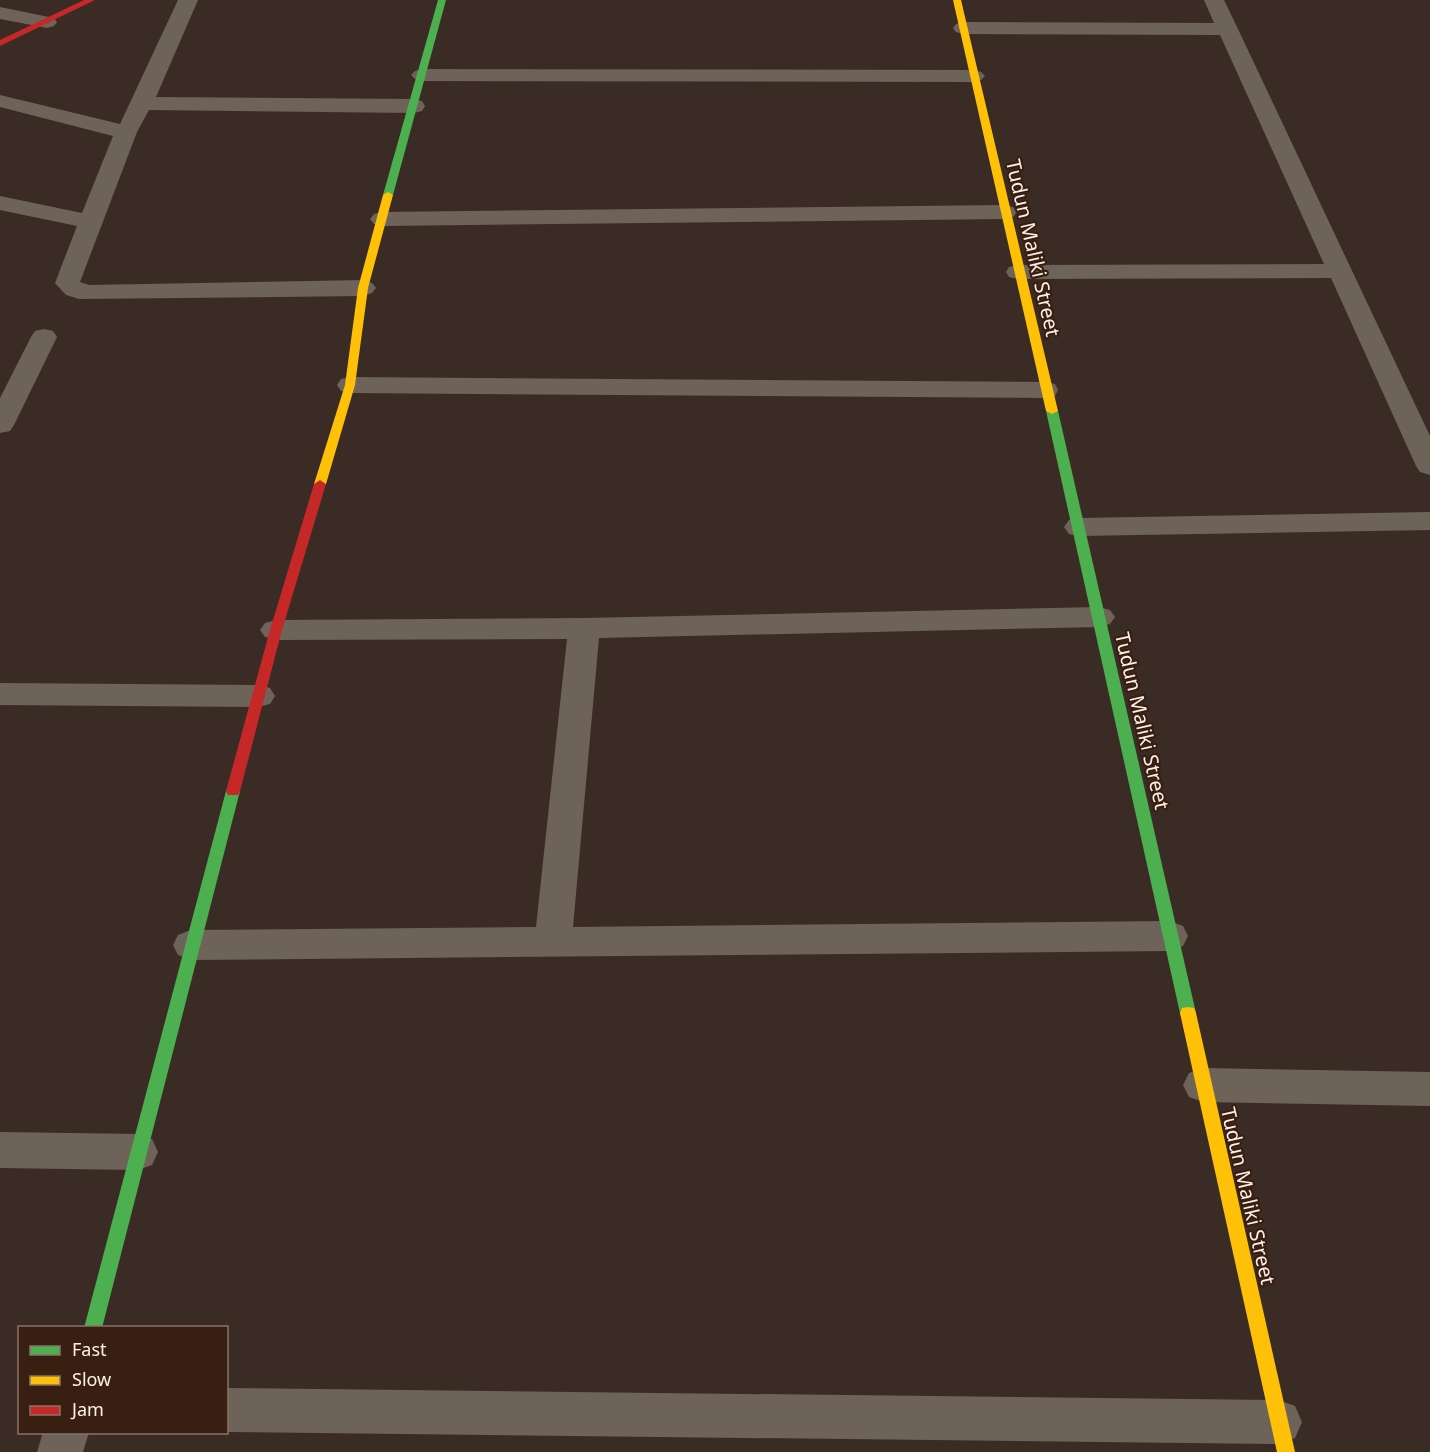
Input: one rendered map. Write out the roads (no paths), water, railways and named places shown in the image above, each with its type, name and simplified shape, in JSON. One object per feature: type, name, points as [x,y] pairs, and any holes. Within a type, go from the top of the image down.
[{"type":"street","points":[[0,44],[91,0]]},
{"type":"street","points":[[188,0],[142,103],[126,132],[67,283],[71,289],[78,292],[363,288]]},
{"type":"street","points":[[94,1326],[191,945],[276,630],[350,385],[363,288],[442,0]]},
{"type":"street","name":"Tudun Maliki Street","points":[[957,0],[1045,390],[1079,527],[1283,1437]]},
{"type":"street","points":[[1214,0],[1430,466]]},
{"type":"street","points":[[0,13],[47,22]]},
{"type":"street","points":[[963,28],[1228,29]]},
{"type":"street","points":[[422,75],[974,76]]},
{"type":"street","points":[[0,101],[126,132]]},
{"type":"street","points":[[142,103],[414,106]]},
{"type":"street","points":[[6,210],[91,222]]},
{"type":"street","points":[[382,219],[1005,212]]},
{"type":"street","points":[[1018,272],[1340,271]]},
{"type":"street","points":[[0,425],[12,376],[44,337]]},
{"type":"street","points":[[350,385],[1045,390]]},
{"type":"street","points":[[1079,527],[1430,521]]},
{"type":"street","points":[[276,630],[584,628],[1099,617]]},
{"type":"street","points":[[553,942],[584,628]]},
{"type":"street","points":[[0,694],[259,696]]},
{"type":"street","points":[[191,945],[1170,936]]},
{"type":"street","points":[[1203,1085],[1430,1089]]},
{"type":"street","points":[[0,1150],[138,1152]]},
{"type":"street","points":[[228,1410],[1283,1437]]},
{"type":"street","points":[[60,1452],[65,1434]]}]
